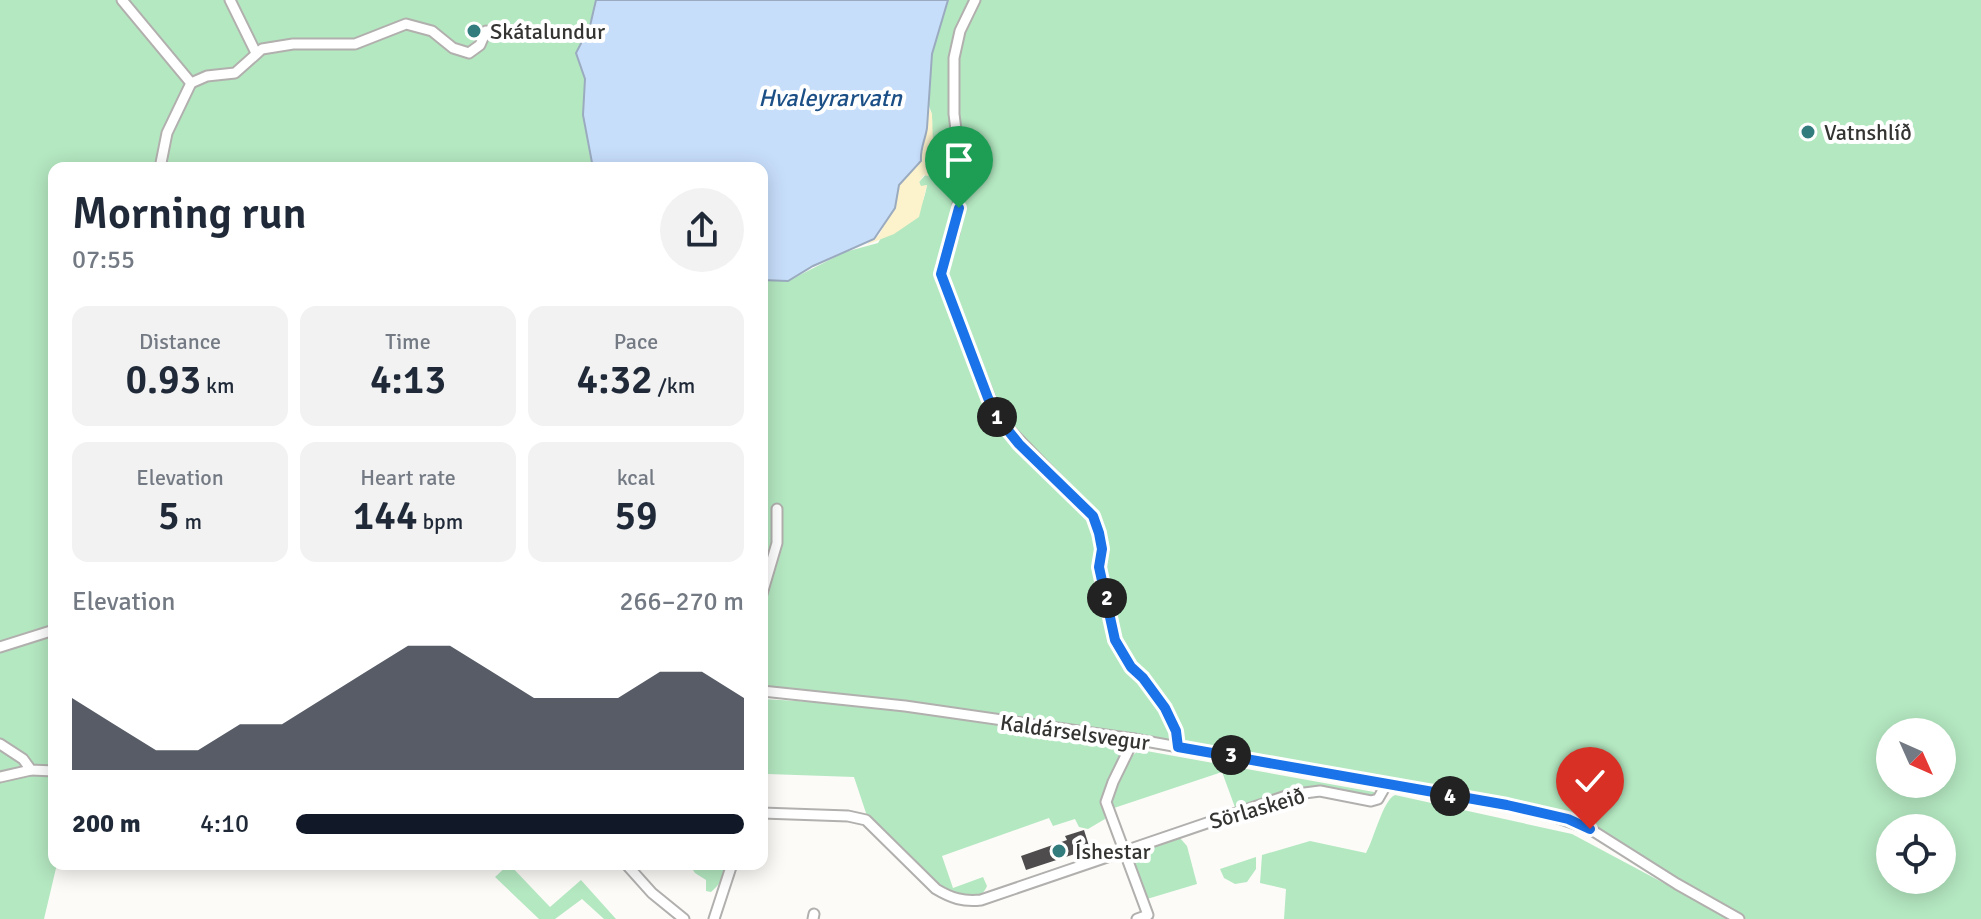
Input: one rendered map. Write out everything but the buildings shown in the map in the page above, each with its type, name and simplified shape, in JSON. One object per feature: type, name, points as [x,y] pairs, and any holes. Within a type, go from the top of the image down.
[{"type":"street","points":[[122,0],[191,83]]},
{"type":"street","points":[[230,0],[256,53]]},
{"type":"street","points":[[975,0],[960,31],[954,58],[954,114],[962,177],[954,233],[942,265],[945,292],[998,418],[1093,516],[1102,549],[1099,567],[1115,640],[1131,667],[1165,708],[1176,731],[1178,747]]},
{"type":"street","points":[[161,162],[167,133],[191,83],[207,76],[235,73],[256,53],[281,45],[355,44],[406,24],[432,31],[453,48],[469,53],[480,45],[486,31]]},
{"type":"street","points":[[768,574],[777,543],[777,509]]},
{"type":"street","points":[[0,647],[48,632]]},
{"type":"street","name":"Kaldárselsvegur","points":[[768,692],[891,704],[1134,739],[1507,805],[1568,819],[1608,839],[1677,884],[1739,919]]},
{"type":"street","points":[[1134,739],[1106,802],[1148,915],[1137,919]]},
{"type":"street","points":[[0,744],[23,759],[31,770]]},
{"type":"street","points":[[0,777],[31,770],[48,771]]},
{"type":"street","name":"Sörlaskeið","points":[[768,813],[848,816],[866,820],[936,889],[959,900],[981,900],[1289,795],[1320,791],[1371,801],[1378,799],[1386,785]]},
{"type":"street","points":[[631,870],[658,899],[684,919]]},
{"type":"street","points":[[714,919],[730,870]]},
{"type":"green space","points":[[0,0],[596,0],[590,26],[576,53],[585,79],[583,115],[592,162],[48,162],[48,870],[56,870],[44,919],[0,919]]},
{"type":"green space","points":[[948,0],[1981,0],[1981,919],[1746,919],[1680,880],[1579,829],[1526,814],[1182,749],[1169,738],[1169,741],[889,700],[768,691],[768,280],[788,281],[845,252],[878,243],[881,238],[906,225],[917,212],[927,185],[921,187],[919,182],[931,169],[925,162],[932,129],[928,102],[933,49]]},
{"type":"green space","points":[[768,699],[943,717],[1123,747],[1126,752],[1104,805],[1105,819],[1088,829],[1079,827],[1075,819],[1053,826],[1049,818],[942,856],[953,888],[983,877],[987,886],[984,892],[974,897],[945,892],[870,825],[854,777],[768,774]]},
{"type":"green space","points":[[1141,750],[1374,792],[1376,797],[1315,792],[1236,810],[1222,772],[1111,809],[1118,775],[1129,759]]},
{"type":"green space","points":[[1395,795],[1572,834],[1731,919],[1284,919],[1286,889],[1260,883],[1262,855],[1310,841],[1366,853],[1383,812]]},
{"type":"green space","points":[[1180,838],[1187,846],[1197,884],[1147,899],[1141,897],[1129,855]]},
{"type":"green space","points":[[1256,857],[1256,869],[1247,882],[1235,884],[1224,878],[1220,869]]},
{"type":"green space","points":[[503,870],[515,870],[550,907],[581,880],[616,919],[604,919],[582,899],[555,919],[539,919],[495,877]]},
{"type":"green space","points":[[693,870],[724,870],[720,883],[711,892],[706,891],[706,880]]},
{"type":"sand","points":[[928,106],[932,114],[933,145],[925,162],[932,171],[919,182],[921,186],[927,185],[919,217],[894,234],[866,245],[879,235],[895,205],[899,185],[921,161]]},
{"type":"water","name":"Hvaleyrarvatn","points":[[596,0],[948,0],[932,54],[927,128],[921,161],[899,185],[895,208],[874,239],[813,266],[788,281],[768,280],[768,162],[592,162],[583,115],[585,79],[576,53],[590,26]]},
{"type":"place","name":"Skátalundur","points":[[474,31]]},
{"type":"place","name":"Vatnshlíð","points":[[1808,132]]},
{"type":"place","name":"Íshestar","points":[[1059,851]]},
{"type":"route","points":[[959,208],[941,274],[945,292],[988,398],[998,418],[1019,444],[1093,516],[1102,549],[1099,567],[1115,640],[1131,667],[1165,708],[1176,731],[1178,747],[1507,805],[1568,819],[1590,829]]}]
